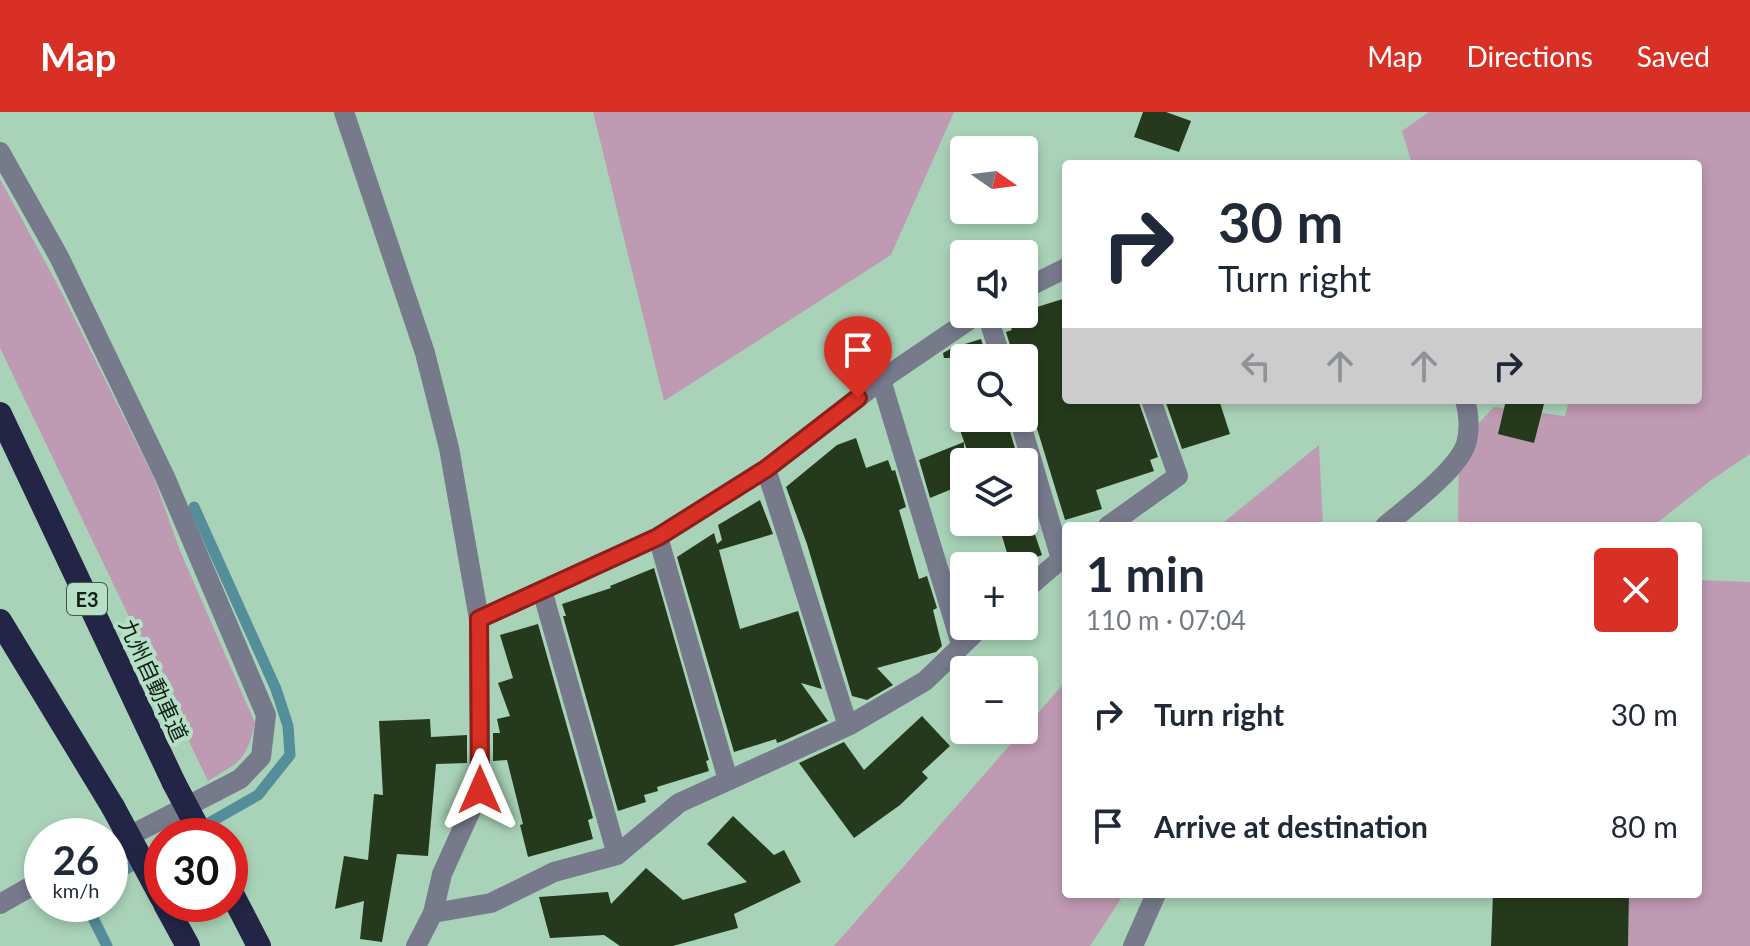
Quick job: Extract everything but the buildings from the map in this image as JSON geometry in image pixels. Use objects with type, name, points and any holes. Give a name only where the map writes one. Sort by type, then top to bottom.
[{"type":"highway","name":"九州自動車道","points":[[0,414],[192,818]]},
{"type":"highway","points":[[0,621],[113,807],[144,865]]},
{"type":"highway","points":[[175,922],[188,946]]},
{"type":"highway","points":[[247,922],[259,946]]},
{"type":"street","points":[[344,112],[425,353],[449,448],[479,619],[480,790],[442,874],[433,913],[416,946]]},
{"type":"street","points":[[0,152],[59,257],[165,477],[266,715],[261,757],[240,779],[128,837]]},
{"type":"street","points":[[1038,282],[1062,270]]},
{"type":"street","points":[[479,619],[658,537],[766,469],[881,380],[957,328]]},
{"type":"street","points":[[881,380],[961,644]]},
{"type":"street","points":[[1114,522],[1178,476],[1152,404]]},
{"type":"street","points":[[1390,522],[1445,475],[1466,445],[1469,412],[1466,404]]},
{"type":"street","points":[[1024,432],[1062,551]]},
{"type":"street","points":[[766,469],[848,726]]},
{"type":"street","points":[[658,537],[728,780]]},
{"type":"street","points":[[1038,579],[1062,559]]},
{"type":"street","points":[[542,590],[617,855]]},
{"type":"street","points":[[433,913],[491,903],[554,872],[617,855],[679,803],[848,726],[925,681],[966,640]]},
{"type":"street","points":[[0,904],[24,890]]},
{"type":"street","points":[[1133,946],[1154,898]]},
{"type":"shaded area","points":[[593,112],[954,112],[891,255],[664,401]]},
{"type":"shaded area","points":[[1429,112],[1750,112],[1750,454],[1658,522],[1458,522],[1459,444],[1494,407],[1565,416],[1568,404],[1702,404],[1702,160],[1411,160],[1402,131]]},
{"type":"shaded area","points":[[0,179],[62,293],[154,478],[181,553],[255,723],[245,753],[228,769],[208,781],[0,348]]},
{"type":"shaded area","points":[[1319,445],[1323,522],[1224,522]]},
{"type":"shaded area","points":[[1702,580],[1750,582],[1750,946],[1628,946],[1629,898],[1702,898]]},
{"type":"shaded area","points":[[1062,686],[1062,898],[1121,898],[1090,946],[834,946],[1011,744],[1038,744],[1038,713]]},
{"type":"waterway","points":[[194,507],[276,689],[288,726],[290,755],[258,795],[218,818]]},
{"type":"waterway","points":[[128,868],[144,859]]},
{"type":"waterway","points":[[95,922],[107,946]]},
{"type":"route","points":[[480,790],[479,619],[658,537],[766,469],[858,398]]}]
